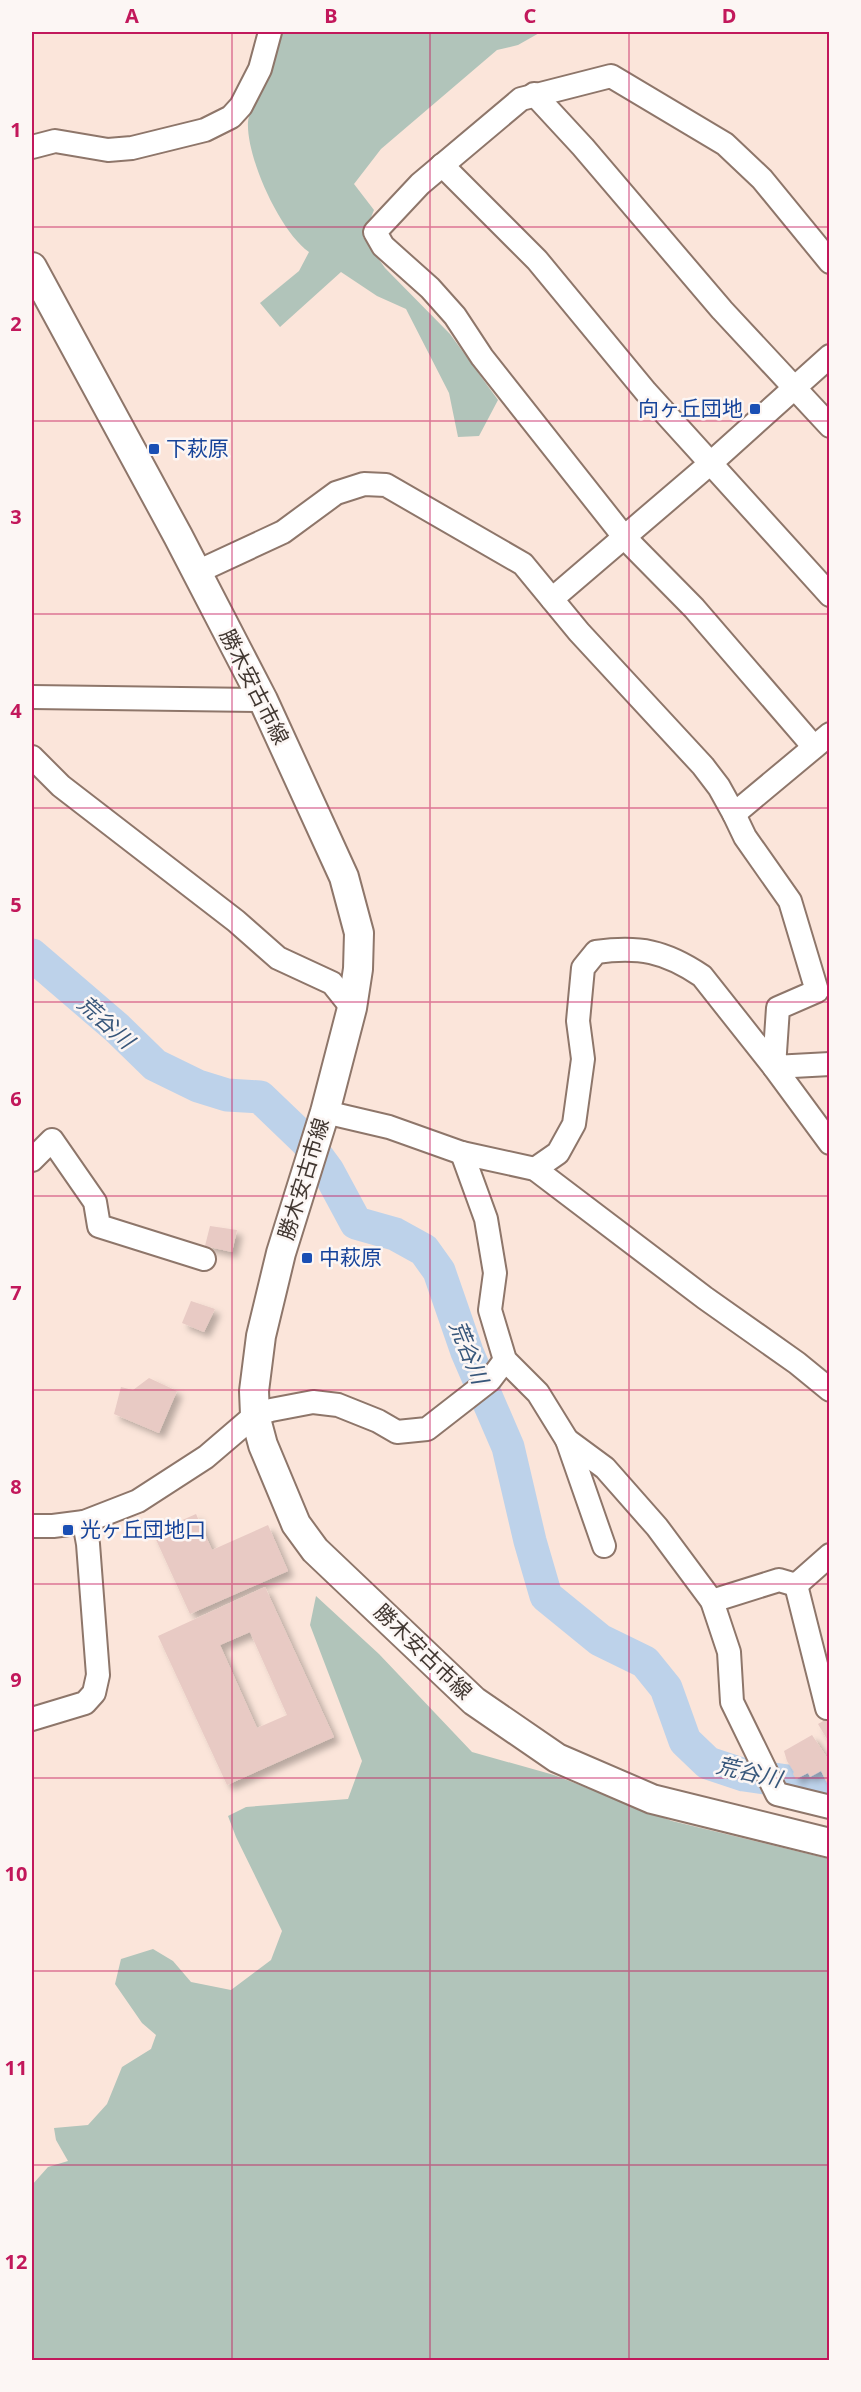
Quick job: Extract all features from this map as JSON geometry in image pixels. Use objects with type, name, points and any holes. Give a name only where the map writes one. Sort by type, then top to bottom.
[{"type":"main road","name":"勝木安古市線","points":[[32,267],[197,572],[263,700],[344,877],[354,909],[359,933],[358,969],[352,1008],[323,1119],[281,1253],[261,1336],[254,1391],[255,1415],[263,1445],[296,1524],[309,1541],[474,1701],[557,1758],[652,1799],[830,1843]]},
{"type":"street","points":[[32,147],[55,141],[108,150],[132,148],[205,130],[231,117],[241,106],[260,69],[270,32]]},
{"type":"street","points":[[734,814],[822,740],[625,538],[482,357],[455,316],[430,288],[383,246],[375,232],[420,184],[521,99],[611,76],[725,144],[762,179],[830,261]]},
{"type":"street","points":[[534,94],[583,147],[722,310],[830,426]]},
{"type":"street","points":[[442,165],[537,260],[646,392],[712,462],[830,595]]},
{"type":"street","points":[[552,599],[712,462],[830,356]]},
{"type":"street","points":[[197,572],[283,532],[336,493],[364,483],[386,485],[523,564],[579,633],[703,766],[719,787],[745,837],[790,901],[817,992],[778,1008],[774,1067]]},
{"type":"street","points":[[32,697],[263,700]]},
{"type":"street","points":[[32,757],[61,786],[237,921],[278,958],[332,983],[352,1008]]},
{"type":"street","points":[[536,1169],[558,1153],[574,1124],[583,1059],[578,1021],[583,968],[596,952],[643,949],[688,967],[702,976],[830,1143]]},
{"type":"street","points":[[774,1067],[830,1064]]},
{"type":"street","points":[[323,1119],[389,1127],[462,1153],[536,1169],[830,1390]]},
{"type":"street","points":[[32,1160],[52,1140],[95,1202],[99,1226],[204,1259]]},
{"type":"street","points":[[462,1153],[486,1218],[495,1273],[490,1311],[505,1360],[538,1393],[567,1440],[604,1546]]},
{"type":"street","points":[[32,1526],[84,1522],[138,1501],[206,1457],[255,1415],[271,1410],[313,1402],[338,1405],[378,1421],[397,1432],[427,1429],[490,1380],[505,1360]]},
{"type":"street","points":[[567,1440],[605,1468],[657,1527],[712,1600],[729,1652],[732,1702],[777,1794],[830,1807]]},
{"type":"street","points":[[32,1719],[85,1702],[94,1693],[98,1675],[88,1544],[84,1522]]},
{"type":"street","points":[[796,1585],[830,1556]]},
{"type":"street","points":[[712,1600],[779,1580],[796,1585]]},
{"type":"street","points":[[796,1585],[827,1708]]},
{"type":"green space","points":[[282,32],[541,32],[518,45],[497,50],[381,149],[354,184],[374,210],[363,237],[385,268],[450,334],[498,400],[479,436],[458,437],[449,393],[406,309],[377,296],[341,272],[280,327],[260,303],[299,271],[309,252],[298,242],[276,211],[259,173],[249,137],[249,117],[271,71]]},
{"type":"green space","points":[[316,1596],[379,1654],[472,1752],[554,1775],[672,1821],[829,1859],[829,2360],[32,2360],[32,2185],[48,2167],[68,2161],[56,2140],[54,2128],[88,2125],[107,2104],[122,2067],[151,2049],[156,2035],[142,2023],[115,1984],[121,1959],[153,1949],[173,1961],[191,1982],[231,1990],[271,1960],[282,1931],[228,1816],[246,1807],[348,1799],[362,1761],[310,1625]]},
{"type":"building","points":[[210,1226],[237,1230],[232,1252],[205,1246]]},
{"type":"building","points":[[191,1301],[215,1309],[204,1332],[182,1323]]},
{"type":"building","points":[[149,1378],[177,1391],[159,1433],[114,1414],[121,1387],[133,1390]]},
{"type":"building","points":[[196,1514],[212,1550],[268,1525],[288,1571],[190,1614],[153,1533]]},
{"type":"building","points":[[265,1587],[334,1737],[227,1785],[158,1636]],"holes":[[[250,1632],[287,1715],[257,1728],[220,1645]]]},
{"type":"building","points":[[830,1717],[830,1744],[818,1724]]},
{"type":"building","points":[[812,1735],[830,1762],[830,1782],[827,1783],[821,1771],[810,1777],[808,1773],[796,1779],[787,1761],[784,1751]]},
{"type":"waterway","name":"荒谷川","points":[[32,955],[117,1028],[155,1065],[198,1086],[227,1095],[260,1097],[306,1141],[328,1171],[356,1223],[395,1234],[424,1250],[439,1271],[467,1352],[508,1447],[530,1541],[546,1596],[600,1640],[645,1662],[666,1688],[685,1741],[708,1763],[744,1775],[830,1787]]},
{"type":"place","name":"向ヶ丘団地","points":[[755,409]]},
{"type":"place","name":"下萩原","points":[[154,449]]},
{"type":"place","name":"中萩原","points":[[307,1258]]},
{"type":"place","name":"光ヶ丘団地口","points":[[68,1530]]}]
